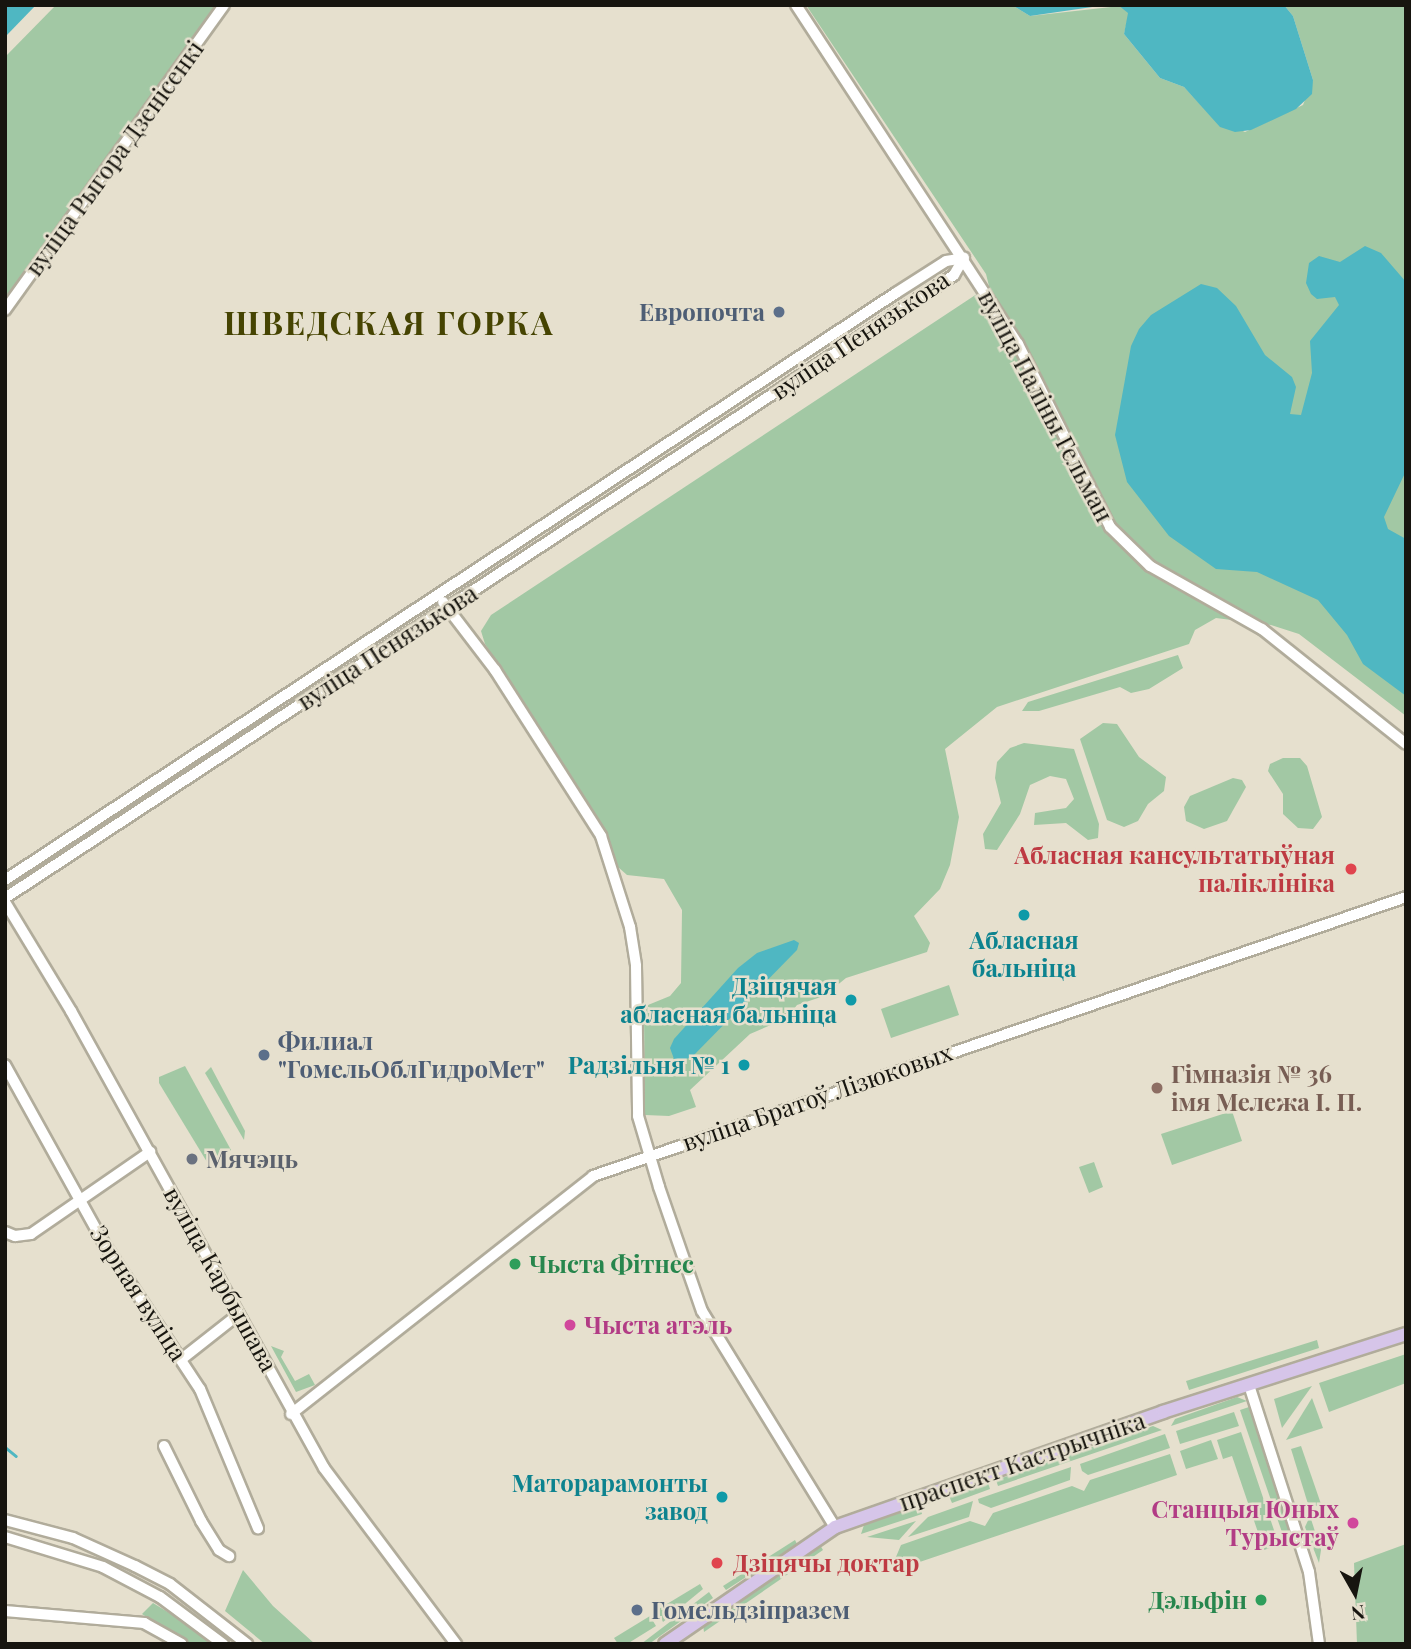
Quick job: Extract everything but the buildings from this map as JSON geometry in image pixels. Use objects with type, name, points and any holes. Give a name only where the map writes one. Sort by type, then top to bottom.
[{"type":"main road","name":"праспект Кастрычніка","points":[[665,1644],[835,1527],[1406,1334]]},
{"type":"street","name":"вуліца Рыгора Дзенісенкі","points":[[5,310],[224,5]]},
{"type":"street","name":"вуліца Паліны Гельман","points":[[796,5],[964,258],[1047,398],[1094,500],[1134,554],[1170,581],[1271,635],[1406,744]]},
{"type":"street","name":"вуліца Пенязькова","points":[[5,880],[946,261],[964,258]]},
{"type":"street","name":"вуліца Пенязькова","points":[[5,900],[954,275],[964,258]]},
{"type":"street","points":[[437,595],[495,670],[604,845],[628,914],[634,953],[636,1097],[649,1155],[702,1311],[835,1527]]},
{"type":"street","name":"вуліца Братоў Лізюковых","points":[[291,1414],[585,1180],[649,1155],[1406,897]]},
{"type":"street","name":"вуліца Карбышава","points":[[5,900],[285,1394],[291,1414],[336,1486],[456,1644]]},
{"type":"street","name":"Зорная вуліца","points":[[5,1065],[127,1282],[183,1358],[258,1528]]},
{"type":"street","points":[[5,1232],[31,1234],[79,1198],[150,1152]]},
{"type":"street","points":[[183,1358],[239,1314]]},
{"type":"street","points":[[1249,1385],[1309,1572],[1319,1644]]},
{"type":"street","points":[[164,1446],[201,1521],[219,1550],[229,1556]]},
{"type":"street","points":[[5,1520],[92,1545],[170,1584],[247,1644]]},
{"type":"street","points":[[5,1537],[103,1567],[160,1597],[223,1644]]},
{"type":"street","points":[[160,1597],[171,1595],[170,1584]]},
{"type":"street","points":[[5,1611],[144,1623],[182,1644]]},
{"type":"green space","points":[[56,5],[220,5],[5,303],[5,57]]},
{"type":"green space","points":[[806,5],[1012,5],[1030,16],[1120,6],[1129,13],[1124,34],[1160,78],[1184,87],[1210,115],[1245,132],[1303,105],[1313,80],[1293,16],[1284,5],[1406,5],[1406,716],[1299,634],[1271,625],[1216,618],[1195,630],[1189,644],[997,707],[945,749],[959,817],[950,865],[940,889],[914,916],[930,943],[927,952],[846,978],[824,996],[797,1005],[787,1018],[750,1034],[690,1090],[696,1107],[669,1116],[645,1115],[644,1014],[648,1005],[670,996],[681,983],[682,910],[664,879],[627,875],[618,867],[598,819],[485,644],[481,631],[491,615],[989,286],[986,274]]},
{"type":"green space","points":[[1178,655],[1183,668],[1149,689],[1131,693],[1120,687],[1039,711],[1022,711],[1028,702]]},
{"type":"green space","points":[[1103,723],[1117,724],[1139,757],[1166,777],[1164,791],[1148,804],[1138,821],[1124,827],[1107,820],[1080,739]]},
{"type":"green space","points":[[1024,743],[1074,749],[1099,824],[1098,838],[1088,840],[1066,823],[1034,825],[1035,813],[1066,808],[1074,799],[1066,779],[1050,776],[1030,785],[1020,814],[997,850],[985,849],[983,834],[1001,803],[995,778],[997,762],[1010,748]]},
{"type":"green space","points":[[1283,758],[1300,758],[1307,766],[1322,817],[1313,829],[1298,828],[1283,814],[1283,794],[1268,771],[1270,764]]},
{"type":"green space","points":[[1233,778],[1242,780],[1246,787],[1227,821],[1204,829],[1186,821],[1184,807],[1190,796]]},
{"type":"green space","points":[[949,985],[959,1015],[891,1038],[881,1009]]},
{"type":"green space","points":[[185,1066],[231,1150],[207,1162],[159,1083],[159,1077]]},
{"type":"green space","points":[[211,1067],[245,1131],[244,1140],[205,1073]]},
{"type":"green space","points":[[1232,1111],[1242,1141],[1172,1165],[1161,1134]]},
{"type":"green space","points":[[1094,1162],[1103,1187],[1089,1193],[1079,1167]]},
{"type":"green space","points":[[1317,1340],[1319,1348],[1189,1390],[1186,1381]]},
{"type":"green space","points":[[271,1346],[284,1351],[281,1357],[295,1381],[309,1374],[315,1385],[296,1392]]},
{"type":"green space","points":[[1406,1354],[1406,1383],[1329,1412],[1319,1383]]},
{"type":"green space","points":[[1312,1386],[1282,1428],[1274,1399]]},
{"type":"green space","points":[[1237,1397],[1247,1401],[1171,1426],[1175,1419]]},
{"type":"green space","points":[[1312,1398],[1323,1428],[1286,1440]]},
{"type":"green space","points":[[1249,1407],[1290,1523],[1292,1534],[1286,1544],[1240,1410]]},
{"type":"green space","points":[[1234,1412],[1239,1426],[1180,1444],[1176,1431]]},
{"type":"green space","points":[[1153,1426],[1162,1430],[998,1486],[996,1480]]},
{"type":"green space","points":[[1241,1432],[1279,1545],[1264,1550],[1232,1456],[1223,1459],[1217,1440]]},
{"type":"green space","points":[[1165,1434],[1170,1448],[1088,1475],[1082,1471],[1080,1464]]},
{"type":"green space","points":[[1211,1440],[1218,1459],[1186,1469],[1180,1451]]},
{"type":"green space","points":[[1301,1446],[1321,1504],[1317,1506],[1308,1504],[1291,1449]]},
{"type":"green space","points":[[1170,1454],[1177,1475],[896,1570],[893,1564],[901,1545],[970,1521],[985,1526],[993,1513],[1072,1486],[1084,1491],[1090,1480]]},
{"type":"green space","points":[[1071,1467],[1070,1480],[991,1508],[979,1503],[978,1499]]},
{"type":"green space","points":[[988,1482],[990,1489],[952,1503],[949,1496]]},
{"type":"green space","points":[[973,1501],[969,1517],[908,1537],[928,1517]]},
{"type":"green space","points":[[920,1506],[922,1514],[861,1534],[864,1525]]},
{"type":"green space","points":[[1310,1516],[1321,1550],[1319,1563],[1305,1527]]},
{"type":"green space","points":[[916,1521],[899,1540],[867,1537]]},
{"type":"green space","points":[[795,1540],[797,1544],[726,1590],[723,1586]]},
{"type":"green space","points":[[1406,1544],[1406,1644],[1357,1644],[1354,1563]]},
{"type":"green space","points":[[820,1545],[823,1550],[704,1632],[703,1625]]},
{"type":"green space","points":[[243,1570],[273,1606],[315,1644],[265,1644],[225,1611]]},
{"type":"green space","points":[[700,1584],[703,1589],[663,1622],[657,1610]]},
{"type":"green space","points":[[709,1592],[713,1598],[649,1644],[641,1644]]},
{"type":"green space","points":[[153,1603],[189,1625],[213,1644],[187,1644],[142,1614]]},
{"type":"green space","points":[[650,1616],[656,1626],[627,1644],[618,1644],[614,1638]]},
{"type":"water","points":[[5,5],[36,5],[5,37]]},
{"type":"water","points":[[1012,5],[1106,5],[1030,16]]},
{"type":"water","points":[[1118,5],[1284,5],[1293,16],[1313,80],[1312,94],[1296,109],[1251,130],[1235,132],[1220,127],[1184,87],[1160,78],[1124,34],[1128,13]]},
{"type":"water","points":[[1365,246],[1381,253],[1406,282],[1406,471],[1384,517],[1388,529],[1406,539],[1406,696],[1363,664],[1347,635],[1318,600],[1257,572],[1216,569],[1169,536],[1127,482],[1115,435],[1131,346],[1139,329],[1151,315],[1201,284],[1217,288],[1236,306],[1265,355],[1292,377],[1296,387],[1290,414],[1301,415],[1312,373],[1310,341],[1339,305],[1335,297],[1317,299],[1311,294],[1306,283],[1309,263],[1319,256],[1340,262]]},
{"type":"water","points":[[794,940],[799,943],[797,950],[693,1056],[682,1061],[674,1059],[670,1048],[674,1039],[738,968],[757,953]]},
{"type":"waterway","points":[[5,1447],[16,1456]]},
{"type":"place","name":"Европочта","points":[[779,312]]},
{"type":"place","name":"Абласная кансультатыўная паліклініка","points":[[1351,869]]},
{"type":"place","name":"Абласная бальніца","points":[[1024,915]]},
{"type":"place","name":"Дзіцячая абласная бальніца","points":[[851,1000]]},
{"type":"place","name":"Филиал \"ГомельОблГидроМет\"","points":[[264,1055]]},
{"type":"place","name":"Радзільня № 1","points":[[744,1065]]},
{"type":"place","name":"Гімназія № 36 імя Мележа І. П.","points":[[1157,1088]]},
{"type":"place","name":"Мячэць","points":[[192,1159]]},
{"type":"place","name":"Чыста Фітнес","points":[[515,1264]]},
{"type":"place","name":"Чыста атэль","points":[[570,1325]]},
{"type":"place","name":"Маторарамонты завод","points":[[722,1497]]},
{"type":"place","name":"Станцыя Юных Турыстаў","points":[[1353,1523]]},
{"type":"place","name":"Дзіцячы доктар","points":[[717,1563]]},
{"type":"place","name":"Дэльфін","points":[[1261,1600]]},
{"type":"place","name":"Гомельдзіпразем","points":[[637,1610]]},
{"type":"district","name":"ШВЕДСКАЯ ГОРКА","points":[[389,322]]}]
